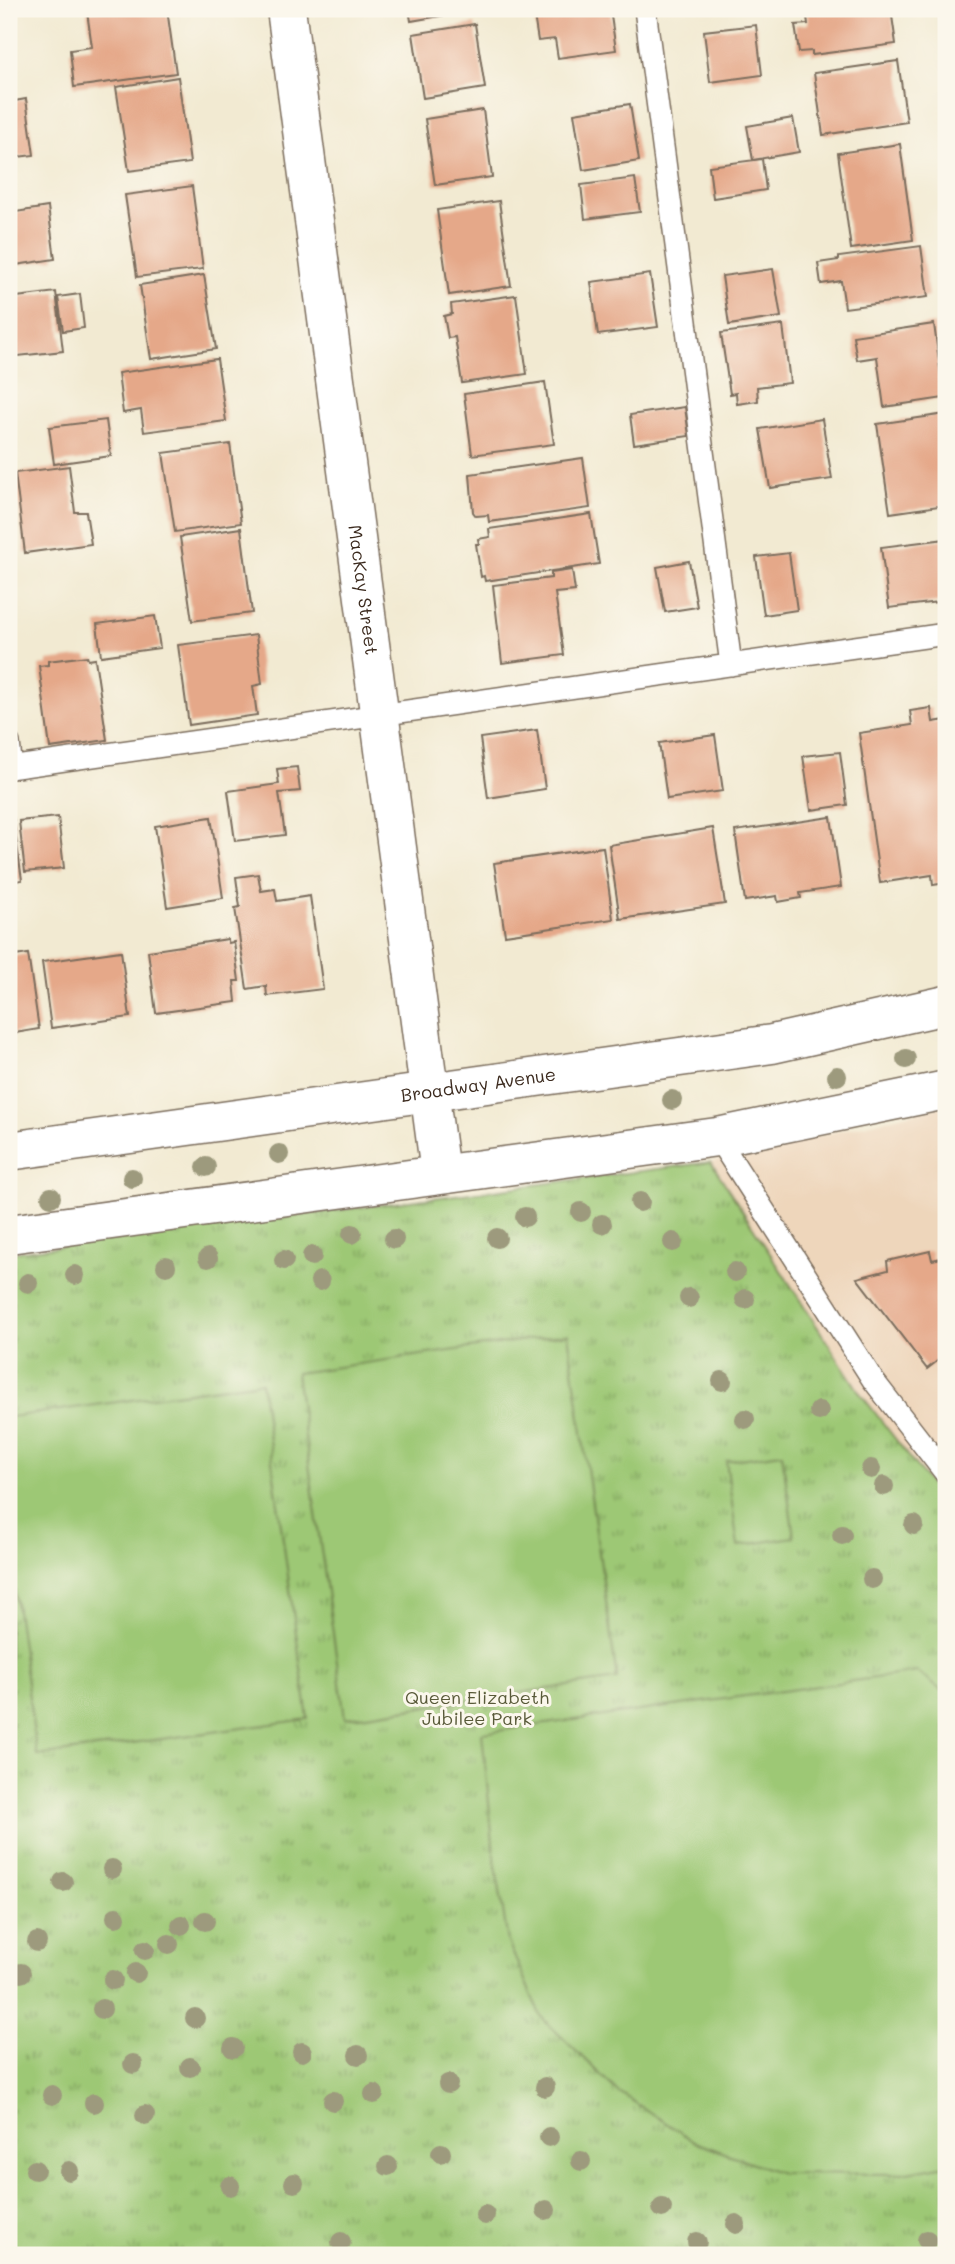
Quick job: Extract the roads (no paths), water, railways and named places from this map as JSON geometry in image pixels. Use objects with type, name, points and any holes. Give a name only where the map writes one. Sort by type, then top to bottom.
[{"type":"street","name":"MacKay Street","points":[[286,9],[382,715],[440,1173]]},
{"type":"street","name":"Broadway Avenue","points":[[9,1151],[772,1044],[946,1004]]},
{"type":"street","points":[[9,1234],[717,1137],[946,1090]]},
{"type":"lane","points":[[645,9],[731,665]]},
{"type":"lane","points":[[9,743],[10,768],[946,634]]},
{"type":"lane","points":[[717,1137],[873,1380],[946,1474]]},
{"type":"park label","name":"Queen Elizabeth Jubilee Park","points":[[477,1708]]}]
